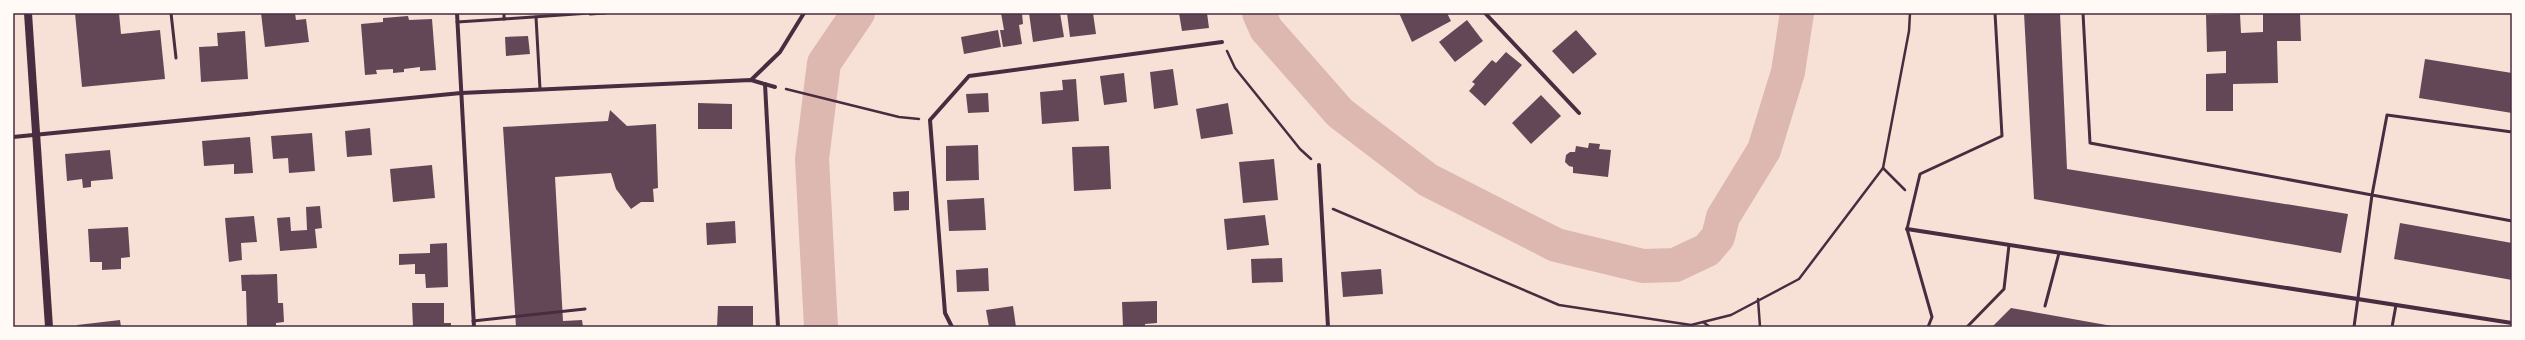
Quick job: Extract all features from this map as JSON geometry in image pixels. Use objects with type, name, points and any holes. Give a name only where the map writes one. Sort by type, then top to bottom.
[{"type":"main road","points":[[28,13],[38,136],[49,327]]},
{"type":"street","points":[[457,13],[474,327]]},
{"type":"street","points":[[751,80],[780,52],[804,13]]},
{"type":"street","points":[[1485,13],[1579,113]]},
{"type":"street","points":[[952,327],[945,313],[930,120],[969,76],[1222,42]]},
{"type":"street","points":[[13,137],[38,136],[461,93],[751,80],[776,86]]},
{"type":"street","points":[[765,84],[778,327]]},
{"type":"street","points":[[1319,165],[1323,205],[1328,327]]},
{"type":"street","points":[[1907,229],[2512,323]]},
{"type":"lane","points":[[172,13],[176,58]]},
{"type":"lane","points":[[504,13],[504,19]]},
{"type":"lane","points":[[458,22],[605,13]]},
{"type":"lane","points":[[1928,327],[1932,317],[1907,229],[1920,174],[2002,136],[1995,13]]},
{"type":"lane","points":[[2083,13],[2090,143],[2512,221]]},
{"type":"lane","points":[[536,17],[540,89]]},
{"type":"lane","points":[[2354,327],[2372,195],[2388,115],[2512,132]]},
{"type":"lane","points":[[1967,327],[2004,289],[2009,245]]},
{"type":"lane","points":[[2045,306],[2059,253]]},
{"type":"lane","points":[[2392,327],[2396,305]]},
{"type":"lane","points":[[473,321],[585,309]]},
{"type":"path","points":[[1323,205],[1394,237],[1559,305],[1692,325],[1731,315],[1758,299],[1799,279],[1883,168],[1909,31],[1910,13]]},
{"type":"path","points":[[1222,42],[1240,74],[1300,149],[1319,165]]},
{"type":"path","points":[[776,86],[899,117],[930,120]]},
{"type":"path","points":[[1883,168],[1914,199]]},
{"type":"path","points":[[1758,299],[1760,327]]},
{"type":"path","points":[[1694,327],[1702,322]]},
{"type":"path","points":[[1702,322],[1710,327]]},
{"type":"building","points":[[75,13],[119,13],[121,34],[160,30],[165,79],[82,87]]},
{"type":"building","points":[[261,13],[295,13],[296,20],[306,19],[309,42],[265,47]]},
{"type":"building","points":[[1001,13],[1022,13],[1023,24],[1019,25],[1022,44],[1003,47],[1000,30],[1004,30]]},
{"type":"building","points":[[1029,13],[1060,13],[1064,37],[1033,42]]},
{"type":"building","points":[[1067,13],[1093,13],[1096,34],[1070,37]]},
{"type":"building","points":[[1179,13],[1207,13],[1209,28],[1182,31]]},
{"type":"building","points":[[1399,13],[1447,13],[1451,21],[1412,42]]},
{"type":"building","points":[[2024,13],[2060,13],[2067,169],[2348,214],[2341,253],[2034,199]]},
{"type":"building","points":[[2300,13],[2301,41],[2277,41],[2278,83],[2233,84],[2233,111],[2206,111],[2206,74],[2226,73],[2226,51],[2207,52],[2206,15],[2240,14],[2241,33],[2263,32],[2263,14]]},
{"type":"building","points":[[408,16],[409,20],[432,19],[436,70],[420,71],[420,67],[404,69],[404,72],[393,73],[393,69],[376,70],[377,74],[365,75],[361,24],[383,22],[383,18]]},
{"type":"building","points":[[1467,20],[1483,41],[1455,62],[1439,42]]},
{"type":"building","points":[[998,30],[1001,47],[964,54],[961,37]]},
{"type":"building","points":[[1576,30],[1597,54],[1573,74],[1552,51]]},
{"type":"building","points":[[245,31],[248,79],[201,82],[199,47],[218,46],[217,33]]},
{"type":"building","points":[[528,36],[530,54],[506,56],[505,37]]},
{"type":"building","points":[[1506,52],[1522,65],[1485,106],[1469,91],[1475,84],[1472,82],[1492,60],[1496,63]]},
{"type":"building","points":[[2425,59],[2512,73],[2512,113],[2419,98]]},
{"type":"building","points":[[1173,69],[1178,105],[1154,109],[1150,72]]},
{"type":"building","points":[[1124,73],[1127,102],[1104,105],[1100,76]]},
{"type":"building","points":[[1076,79],[1079,121],[1042,124],[1040,92],[1063,90],[1062,80]]},
{"type":"building","points":[[988,93],[989,112],[968,113],[966,94]]},
{"type":"building","points":[[1541,95],[1561,116],[1531,144],[1512,123]]},
{"type":"building","points":[[698,103],[732,104],[732,129],[698,129]]},
{"type":"building","points":[[1228,103],[1233,134],[1201,139],[1196,109]]},
{"type":"building","points":[[610,110],[627,126],[656,124],[658,188],[653,189],[654,202],[641,202],[631,209],[616,189],[611,173],[555,177],[563,321],[582,320],[583,327],[516,327],[503,127],[608,121]]},
{"type":"building","points":[[370,128],[372,155],[347,157],[345,131]]},
{"type":"building","points":[[312,133],[315,171],[289,173],[288,158],[273,159],[271,136]]},
{"type":"building","points":[[250,137],[253,173],[234,174],[234,164],[204,166],[202,141]]},
{"type":"building","points":[[1589,143],[1600,144],[1599,149],[1611,150],[1608,177],[1573,173],[1573,167],[1569,166],[1565,162],[1566,155],[1570,152],[1575,152],[1576,146],[1588,148]]},
{"type":"building","points":[[978,145],[979,180],[946,181],[946,146]]},
{"type":"building","points":[[1109,146],[1111,189],[1074,191],[1072,147]]},
{"type":"building","points":[[110,150],[113,179],[91,181],[91,187],[83,188],[82,179],[67,181],[65,154]]},
{"type":"building","points":[[1274,159],[1278,200],[1243,203],[1239,162]]},
{"type":"building","points":[[432,165],[435,198],[393,202],[390,169]]},
{"type":"building","points":[[909,191],[909,210],[894,211],[893,192]]},
{"type":"building","points":[[984,198],[986,230],[949,231],[947,200]]},
{"type":"building","points":[[320,206],[322,228],[315,229],[317,248],[280,251],[277,218],[290,217],[291,231],[307,230],[306,207]]},
{"type":"building","points":[[1265,215],[1269,245],[1227,250],[1224,219]]},
{"type":"building","points":[[254,216],[257,242],[241,243],[242,260],[229,262],[225,218]]},
{"type":"building","points":[[735,221],[736,243],[707,245],[706,223]]},
{"type":"building","points":[[2400,223],[2512,243],[2512,280],[2394,259]]},
{"type":"building","points":[[128,227],[130,257],[121,258],[121,269],[102,270],[102,262],[90,262],[88,229]]},
{"type":"building","points":[[447,243],[448,287],[426,288],[425,274],[415,274],[415,264],[399,265],[399,254],[430,253],[430,244]]},
{"type":"building","points":[[1282,258],[1283,282],[1252,283],[1251,259]]},
{"type":"building","points":[[988,268],[989,291],[957,292],[956,270]]},
{"type":"building","points":[[1381,269],[1383,294],[1343,297],[1341,272]]},
{"type":"building","points":[[277,274],[278,303],[283,303],[284,322],[276,323],[276,327],[247,327],[246,291],[242,291],[241,275]]},
{"type":"building","points":[[1157,301],[1157,323],[1145,324],[1145,327],[1123,327],[1122,302]]},
{"type":"building","points":[[412,303],[444,303],[444,323],[451,323],[451,327],[413,327]]},
{"type":"building","points":[[718,306],[753,306],[753,327],[717,327]]},
{"type":"building","points":[[1013,306],[1016,327],[989,327],[986,310]]},
{"type":"building","points":[[2011,308],[2112,326],[2112,327],[1992,327]]},
{"type":"building","points":[[120,320],[121,327],[77,327],[77,325]]},
{"type":"waterway","points":[[821,327],[812,159],[824,63],[858,13]]},
{"type":"waterway","points":[[1259,13],[1266,29],[1340,113],[1428,180],[1556,245],[1643,266],[1675,265],[1707,250],[1718,237],[1723,217],[1764,150],[1788,72],[1797,13]]}]
